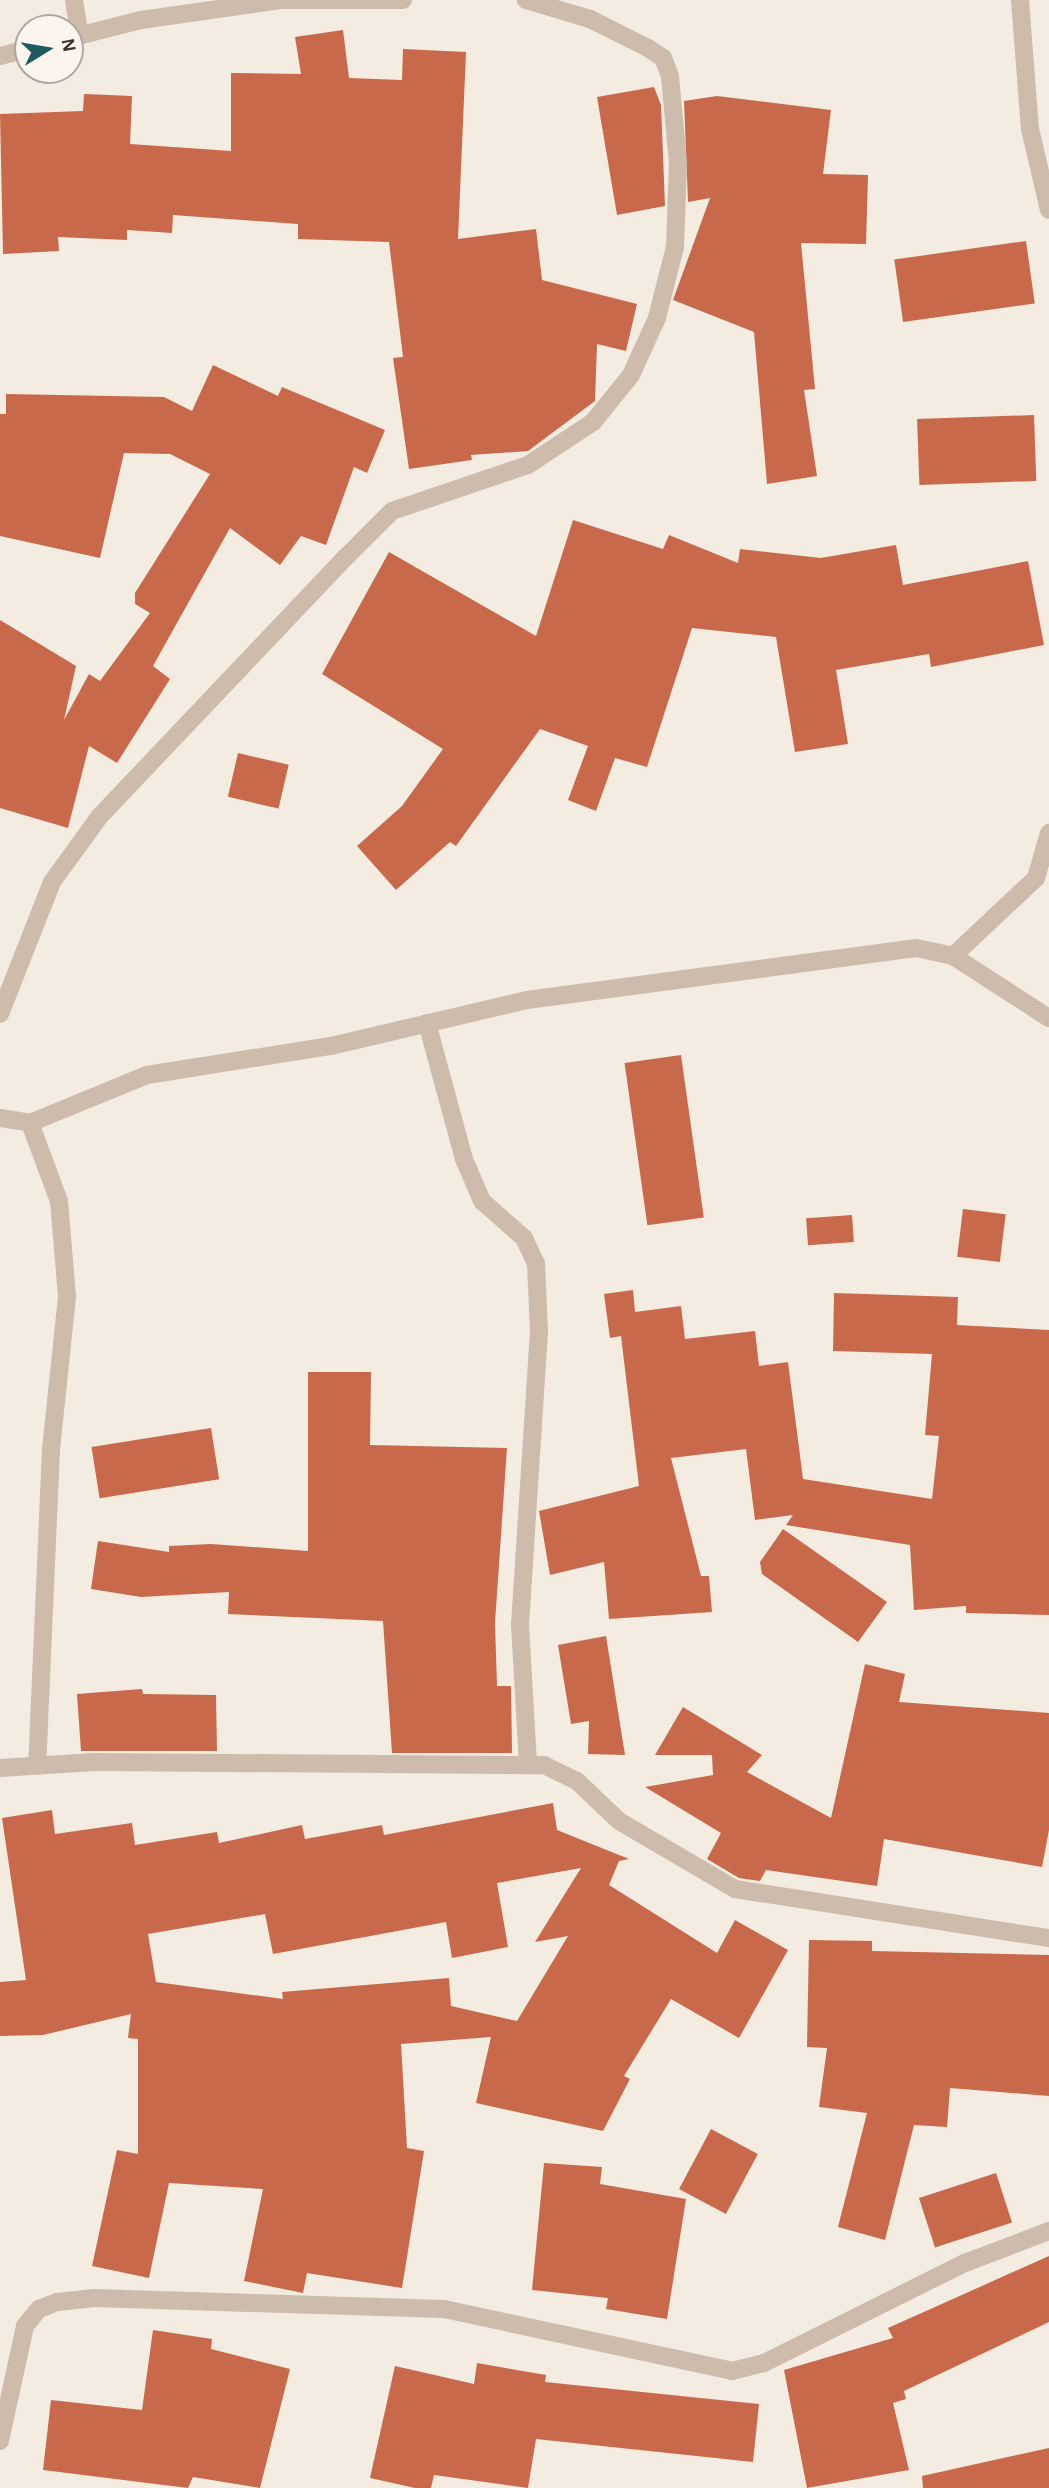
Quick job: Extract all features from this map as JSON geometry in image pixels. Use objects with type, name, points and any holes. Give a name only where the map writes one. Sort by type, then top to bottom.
[{"type":"street","points":[[84,35],[141,20],[281,0],[403,0]]},
{"type":"street","points":[[0,1014],[52,882],[100,816],[345,558],[393,511],[528,465],[593,422],[632,375],[657,318],[675,247],[678,163],[670,76],[663,58],[648,48],[590,19],[526,0]]},
{"type":"street","points":[[1020,0],[1030,129],[1049,210]]},
{"type":"street","points":[[953,956],[1036,878],[1049,833]]},
{"type":"street","points":[[0,1118],[30,1123],[146,1075],[331,1046],[527,1000],[916,948],[953,956],[1049,1018]]},
{"type":"street","points":[[427,1023],[464,1159],[482,1201],[524,1238],[536,1264],[540,1331],[520,1625],[528,1765]]},
{"type":"street","points":[[30,1123],[59,1201],[67,1297],[51,1449],[37,1766]]},
{"type":"street","points":[[0,1768],[528,1765],[577,1781],[619,1821],[735,1889],[1049,1938]]},
{"type":"street","points":[[0,2441],[25,2326],[39,2309],[57,2302],[93,2298],[444,2309],[732,2371],[764,2363],[965,2263],[1049,2231]]},
{"type":"building","points":[[343,30],[349,78],[402,80],[403,49],[466,52],[458,239],[536,229],[542,280],[637,304],[626,351],[597,344],[595,401],[528,451],[471,455],[472,460],[409,469],[393,358],[403,357],[389,242],[298,239],[298,224],[173,215],[172,233],[127,230],[127,240],[58,237],[59,251],[3,254],[0,114],[83,111],[84,94],[132,96],[130,144],[231,151],[231,73],[301,74],[295,37]]},
{"type":"building","points":[[654,87],[661,105],[665,206],[617,215],[597,97]]},
{"type":"building","points":[[717,96],[831,110],[823,174],[868,175],[866,244],[801,243],[815,389],[804,390],[817,476],[767,484],[754,332],[673,300],[710,198],[688,202],[684,101]]},
{"type":"building","points":[[1026,241],[1035,303],[903,322],[894,260]]},
{"type":"building","points":[[213,365],[278,396],[282,387],[385,430],[367,473],[354,467],[326,545],[301,536],[280,565],[230,528],[153,666],[170,679],[117,763],[89,746],[68,828],[0,808],[0,620],[76,666],[64,720],[89,674],[100,681],[150,613],[135,604],[135,593],[210,474],[170,454],[124,453],[100,558],[0,536],[0,414],[6,414],[6,394],[164,397],[192,411]]},
{"type":"building","points":[[1034,415],[1036,481],[919,485],[917,419]]},
{"type":"building","points":[[573,520],[663,549],[669,535],[738,563],[740,549],[821,558],[896,545],[903,585],[1028,561],[1044,645],[931,667],[929,654],[836,670],[848,744],[795,752],[776,637],[692,628],[647,767],[615,758],[596,811],[568,800],[588,746],[540,729],[456,846],[450,842],[396,890],[357,846],[402,806],[443,749],[322,674],[389,552],[536,636]]},
{"type":"building","points":[[238,753],[289,765],[279,809],[228,797]]},
{"type":"building","points":[[681,1055],[704,1217],[647,1225],[625,1063]]},
{"type":"building","points":[[963,1209],[1006,1214],[1000,1262],[957,1257]]},
{"type":"building","points":[[852,1215],[854,1242],[808,1245],[806,1218]]},
{"type":"building","points":[[633,1290],[635,1312],[681,1306],[685,1339],[755,1331],[759,1366],[788,1362],[803,1479],[932,1499],[939,1436],[925,1435],[932,1354],[833,1351],[834,1293],[958,1297],[957,1325],[1049,1330],[1049,1615],[966,1613],[966,1606],[914,1610],[910,1545],[786,1525],[793,1515],[755,1520],[746,1449],[671,1458],[701,1576],[709,1576],[712,1612],[609,1619],[604,1562],[550,1575],[539,1511],[639,1486],[621,1336],[610,1338],[604,1294]]},
{"type":"building","points":[[308,1372],[371,1372],[370,1445],[507,1448],[495,1623],[497,1686],[511,1686],[512,1753],[392,1753],[383,1621],[228,1614],[229,1592],[141,1597],[91,1589],[98,1541],[169,1552],[169,1546],[211,1544],[308,1551]]},
{"type":"building","points":[[211,1428],[219,1479],[100,1498],[91,1447]]},
{"type":"building","points":[[783,1529],[887,1602],[858,1642],[762,1574],[760,1562]]},
{"type":"building","points":[[606,1636],[625,1755],[588,1754],[589,1721],[571,1724],[558,1645]]},
{"type":"building","points":[[865,1664],[905,1674],[899,1702],[1049,1713],[1049,1830],[1042,1867],[884,1839],[877,1886],[766,1870],[760,1881],[739,1878],[707,1859],[721,1833],[645,1787],[713,1775],[712,1755],[655,1755],[683,1707],[762,1755],[747,1772],[831,1818]]},
{"type":"building","points":[[142,1689],[143,1694],[216,1695],[217,1751],[81,1751],[77,1694]]},
{"type":"building","points":[[553,1803],[557,1830],[629,1859],[619,1861],[609,1885],[717,1953],[735,1920],[788,1950],[739,2038],[671,1999],[624,2076],[630,2079],[603,2131],[476,2103],[491,2037],[401,2044],[407,2148],[424,2151],[402,2288],[307,2273],[303,2293],[244,2281],[263,2189],[169,2183],[149,2278],[92,2266],[117,2150],[138,2154],[138,2039],[128,2038],[131,2014],[43,2035],[0,2036],[0,1982],[26,1980],[2,1818],[52,1810],[55,1834],[132,1823],[135,1845],[217,1832],[219,1843],[302,1825],[305,1839],[382,1825],[384,1835]],"holes":[[[581,1868],[535,1942],[568,1936],[517,2021],[451,2006],[449,1978],[282,1992],[283,1999],[156,1982],[148,1934],[265,1914],[273,1954],[446,1922],[452,1958],[508,1947],[497,1883]]]},
{"type":"building","points":[[809,1940],[872,1941],[872,1951],[1049,1955],[1049,2096],[950,2088],[947,2127],[914,2125],[885,2240],[838,2227],[867,2113],[819,2107],[827,2048],[807,2047]]},
{"type":"building","points":[[711,2129],[758,2154],[726,2214],[679,2189]]},
{"type":"building","points":[[544,2163],[602,2167],[600,2184],[686,2199],[667,2319],[606,2309],[608,2298],[532,2290]]},
{"type":"building","points":[[996,2173],[1012,2222],[935,2247],[919,2198]]},
{"type":"building","points":[[1049,2256],[1049,2322],[904,2391],[906,2399],[893,2403],[909,2470],[807,2488],[784,2370],[893,2338],[888,2328]]},
{"type":"building","points":[[153,2330],[212,2339],[211,2349],[290,2369],[260,2488],[193,2477],[188,2488],[43,2470],[51,2400],[142,2410]]},
{"type":"building","points":[[477,2363],[546,2375],[545,2382],[759,2404],[753,2462],[536,2439],[528,2488],[434,2475],[431,2488],[415,2488],[370,2478],[395,2366],[474,2384]]},
{"type":"building","points":[[1049,2448],[1049,2488],[923,2488],[922,2476]]}]
